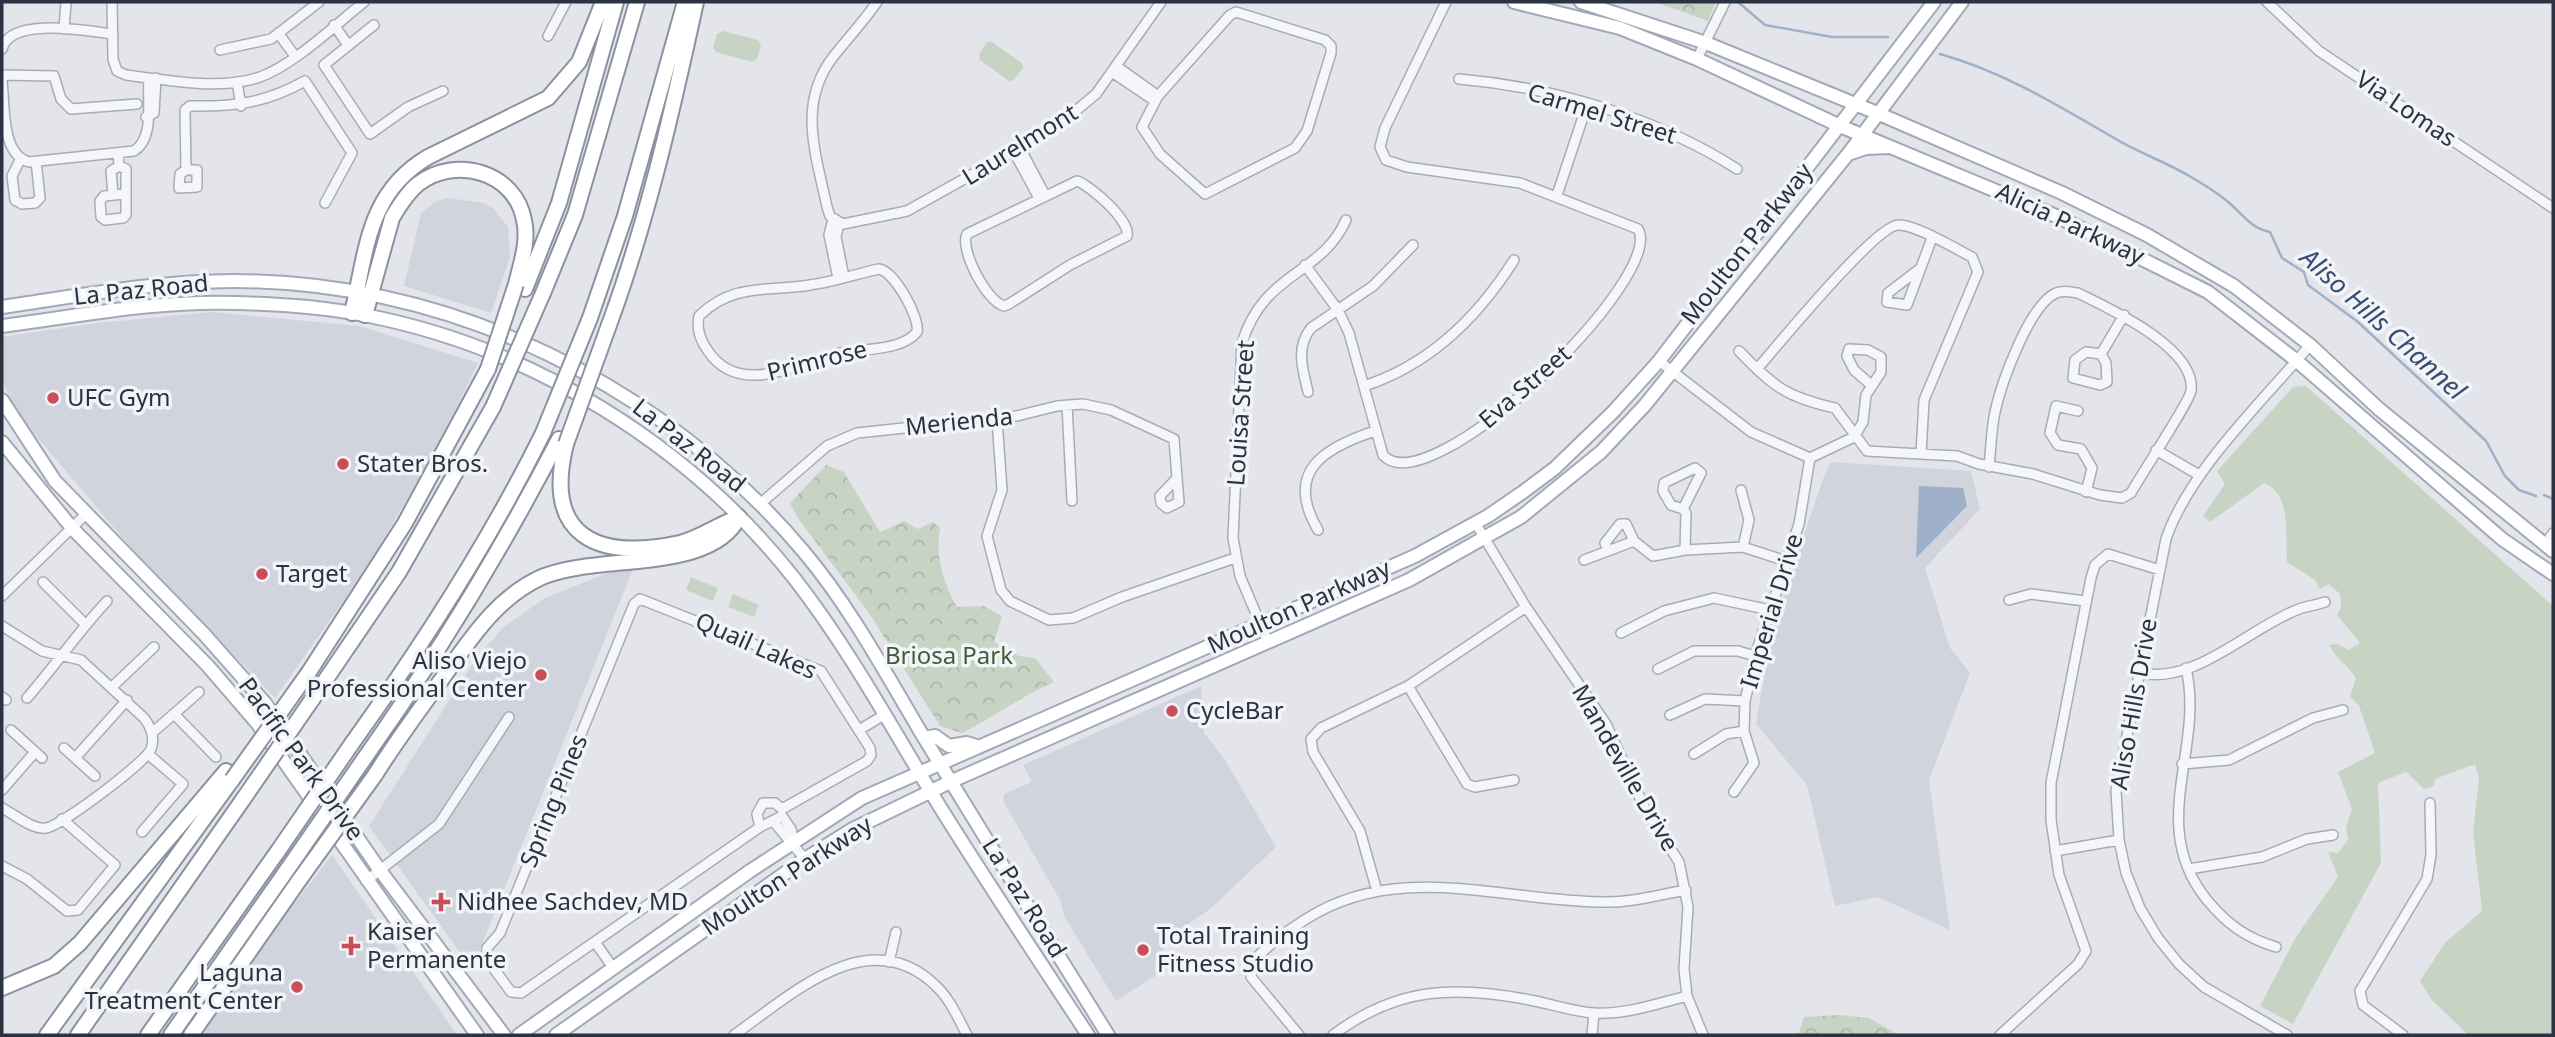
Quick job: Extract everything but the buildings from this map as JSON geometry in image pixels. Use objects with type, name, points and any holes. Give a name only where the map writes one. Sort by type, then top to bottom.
[{"type":"highway","points":[[359,314],[357,291],[377,210],[391,187],[414,165],[548,97],[579,62],[603,2]]},
{"type":"highway","points":[[2,988],[54,966],[80,943],[229,775],[273,722],[309,672],[405,523],[488,369],[563,190],[616,2]]},
{"type":"highway","points":[[78,1035],[399,572],[493,407],[575,215],[637,2]]},
{"type":"highway","points":[[148,1035],[441,615],[515,489],[542,433],[590,318],[625,216],[685,2]]},
{"type":"highway","points":[[172,1035],[437,653],[491,566],[562,441],[589,378],[635,255],[655,186],[696,2]]},
{"type":"highway","points":[[359,314],[373,294],[392,218],[399,206],[418,184],[428,178],[462,169],[494,177],[517,201],[526,233],[521,286]]},
{"type":"highway","points":[[562,441],[560,498],[568,520],[593,541],[625,547],[681,542],[739,517]]},
{"type":"highway","points":[[191,1035],[481,625],[513,594],[542,577],[585,565],[699,551],[731,533],[739,517]]},
{"type":"highway","points":[[47,1035],[229,775]]},
{"type":"main road","name":"Alicia Parkway","points":[[1514,2],[1620,28],[1697,59],[1840,126],[2056,216],[2208,292],[2297,361],[2510,545],[2553,574]]},
{"type":"main road","name":"Alicia Parkway","points":[[1581,2],[1706,43],[1877,113],[2062,193],[2147,235],[2234,286],[2310,345],[2379,410],[2549,548]]},
{"type":"main road","name":"Moulton Parkway","points":[[519,1035],[862,798],[1415,556],[1476,524],[1555,468],[1585,441],[1659,361],[1934,2]]},
{"type":"main road","name":"Moulton Parkway","points":[[556,1035],[805,859],[851,830],[952,781],[1409,580],[1485,540],[1531,510],[1601,452],[1673,372],[1797,214],[1848,154],[1962,2]]},
{"type":"main road","points":[[1848,154],[1877,147],[1896,148]]},
{"type":"main road","name":"La Paz Road","points":[[2,307],[199,282],[271,282],[357,291],[478,323],[588,374],[637,404],[692,443],[760,505],[806,555],[842,605],[1108,1035]]},
{"type":"main road","name":"La Paz Road","points":[[2,326],[144,307],[205,303],[283,305],[359,314],[438,334],[481,349],[537,373],[595,404],[664,450],[739,517],[794,579],[862,676],[930,791],[1088,1035]]},
{"type":"main road","name":"Pacific Park Drive","points":[[2,400],[55,481],[247,681],[282,725],[379,869],[504,1035]]},
{"type":"main road","name":"Pacific Park Drive","points":[[2,442],[72,528],[208,667],[257,723],[477,1035]]},
{"type":"main road","points":[[739,517],[760,505]]},
{"type":"main road","points":[[2510,545],[2549,548],[2553,560]]},
{"type":"main road","points":[[924,738],[935,736],[949,746],[967,743],[979,747]]},
{"type":"street","points":[[64,29],[66,2]]},
{"type":"street","points":[[112,2],[113,59],[117,71],[152,78],[237,82],[260,77],[295,55],[364,2]]},
{"type":"street","points":[[220,50],[260,43],[319,2]]},
{"type":"street","points":[[548,36],[566,2]]},
{"type":"street","points":[[841,278],[836,221],[827,207],[810,129],[814,92],[833,58],[877,2]]},
{"type":"street","name":"Laurelmont","points":[[836,221],[851,224],[907,211],[1076,114],[1114,69],[1161,2]]},
{"type":"street","points":[[1446,2],[1390,115],[1382,137],[1382,154],[1393,164],[1486,176],[1557,195],[1587,105]]},
{"type":"street","points":[[1697,59],[1725,2]]},
{"type":"street","name":"Via Lomas","points":[[2267,2],[2319,51],[2553,208]]},
{"type":"street","points":[[1236,12],[1325,40],[1331,46],[1302,140],[1286,155],[1211,193],[1198,191],[1145,134],[1143,120],[1156,99],[1230,15],[1236,12]]},
{"type":"street","points":[[334,25],[348,45]]},
{"type":"street","points":[[374,25],[324,65],[370,134],[408,107],[443,91]]},
{"type":"street","points":[[2,49],[9,35],[18,31],[64,29],[113,34]]},
{"type":"street","points":[[278,33],[295,55]]},
{"type":"street","points":[[1114,69],[1156,99]]},
{"type":"street","points":[[2,75],[54,76],[61,99],[71,109],[137,104]]},
{"type":"street","points":[[2,81],[9,137],[14,154],[20,160],[36,162],[134,151],[144,143],[148,135],[146,117],[154,113],[152,78]]},
{"type":"street","name":"Carmel Street","points":[[1459,79],[1486,82],[1587,105],[1689,141],[1737,169]]},
{"type":"street","points":[[186,170],[185,110],[190,106],[241,106],[274,98],[305,81],[352,153],[324,203]]},
{"type":"street","points":[[237,82],[241,106]]},
{"type":"street","points":[[1017,150],[1042,197]]},
{"type":"street","points":[[118,153],[120,166]]},
{"type":"street","points":[[20,160],[12,176],[15,200],[22,204],[35,203],[40,198],[36,162]]},
{"type":"street","points":[[120,166],[126,169],[126,215],[123,218],[105,220],[101,217],[100,201],[104,196],[124,194]]},
{"type":"street","points":[[113,195],[111,171],[120,166]]},
{"type":"street","points":[[1072,181],[1082,183],[1126,224],[1127,236],[1070,265],[1009,304],[998,305],[983,286],[963,240],[972,230],[1042,197],[1072,181]]},
{"type":"street","name":"Eva Street","points":[[1375,431],[1383,455],[1395,464],[1404,464],[1433,453],[1478,429],[1541,380],[1604,307],[1639,254],[1642,235],[1631,224],[1557,195]]},
{"type":"street","name":"Louisa Street","points":[[1268,642],[1235,558],[1233,538],[1242,343],[1248,325],[1265,297],[1331,246],[1346,220]]},
{"type":"street","points":[[1757,369],[1856,258],[1888,228],[1903,225],[1972,257],[1978,272],[1924,400],[1921,454]]},
{"type":"street","points":[[1918,270],[1932,238]]},
{"type":"street","points":[[1308,393],[1300,350],[1303,338],[1311,328],[1373,286],[1413,245]]},
{"type":"street","points":[[1364,386],[1411,367],[1429,354],[1472,317],[1493,293],[1514,260]]},
{"type":"street","points":[[1305,265],[1338,310],[1349,333],[1375,431],[1334,446],[1314,464],[1304,493],[1306,510],[1318,530]]},
{"type":"street","name":"Primrose","points":[[885,270],[917,316],[917,332],[904,342],[838,354],[754,376],[725,368],[715,360],[698,332],[699,316],[735,293],[748,288],[794,288],[841,278],[885,270]]},
{"type":"street","points":[[1739,351],[1757,369],[1797,399],[1835,408],[1867,451],[1957,456],[1989,467],[2033,474],[2086,492],[2127,497],[2191,391],[2187,369],[2144,326],[2078,293],[2066,290],[2054,294],[2045,302],[2006,370],[1994,415],[1989,467]]},
{"type":"street","points":[[2101,354],[2124,315]]},
{"type":"street","name":"Aliso Hills Drive","points":[[2287,1035],[2204,987],[2179,964],[2158,938],[2140,908],[2126,873],[2119,840],[2116,791],[2160,570],[2174,515],[2199,475],[2310,345]]},
{"type":"street","points":[[1849,349],[1868,350],[1881,358],[1881,372],[1877,381],[1870,384],[1854,370],[1847,356],[1849,349]]},
{"type":"street","points":[[2086,352],[2101,354],[2106,363],[2107,382],[2100,385],[2073,378],[2075,360],[2086,352]]},
{"type":"street","points":[[1659,361],[1751,432],[1810,458],[1854,437],[1863,422],[1870,384]]},
{"type":"street","points":[[1067,405],[1072,501]]},
{"type":"street","name":"Merienda","points":[[760,505],[827,446],[841,438],[857,433],[997,419],[1067,405],[1111,410],[1174,439],[1177,478]]},
{"type":"street","points":[[2078,411],[2056,406],[2050,433],[2057,444],[2081,449],[2092,468],[2086,492]]},
{"type":"street","points":[[997,419],[1002,490],[987,540],[1004,596],[1049,620],[1073,618],[1122,597],[1235,558]]},
{"type":"street","points":[[2156,450],[2199,475]]},
{"type":"street","name":"Imperial Drive","points":[[1734,792],[1754,763],[1744,731],[1745,701],[1755,656],[1798,524],[1810,458]]},
{"type":"street","points":[[1683,509],[1696,488],[1701,473],[1695,468],[1664,483],[1663,491],[1671,505],[1683,509],[1686,513],[1685,550]]},
{"type":"street","points":[[1741,490],[1749,520],[1743,547]]},
{"type":"street","points":[[2,596],[86,514]]},
{"type":"street","name":"Mandeville Drive","points":[[1476,524],[1526,607],[1606,724],[1646,811],[1679,862],[1686,890],[1688,927],[1684,970],[1687,996],[1703,1035]]},
{"type":"street","points":[[1608,551],[1605,543],[1620,524],[1626,524],[1634,541],[1653,556],[1685,550],[1743,547],[1786,561]]},
{"type":"street","points":[[2549,548],[2553,533]]},
{"type":"street","points":[[1584,560],[1634,541]]},
{"type":"street","points":[[2000,1035],[2078,964],[2086,951],[2084,939],[2059,875],[2051,783],[2085,601],[2095,565],[2108,554],[2115,554],[2160,570]]},
{"type":"street","points":[[43,582],[85,624]]},
{"type":"street","points":[[2009,600],[2031,594],[2085,601]]},
{"type":"street","points":[[1621,633],[1664,611],[1714,598],[1770,610]]},
{"type":"street","name":"Quail Lakes","points":[[640,599],[821,671],[859,730],[871,755],[867,761],[779,815]]},
{"type":"street","name":"Spring Pines","points":[[595,942],[516,994],[511,992],[486,958],[486,950],[500,933],[634,604],[640,599]]},
{"type":"street","points":[[27,698],[107,600]]},
{"type":"street","points":[[2139,673],[2154,676],[2186,668],[2298,610],[2325,602]]},
{"type":"street","points":[[1377,891],[1360,831],[1313,752],[1311,740],[1321,728],[1408,686],[1526,607]]},
{"type":"street","points":[[2,626],[42,651],[81,660],[127,700],[144,718],[152,733],[148,754],[109,788],[62,820],[42,828],[2,808]]},
{"type":"street","points":[[111,687],[154,647]]},
{"type":"street","points":[[1658,669],[1694,651],[1738,651],[1755,656]]},
{"type":"street","points":[[2186,668],[2192,706],[2182,764],[2177,823],[2189,869],[2200,891],[2231,925],[2250,939],[2276,947]]},
{"type":"street","points":[[1408,686],[1467,784],[1475,786],[1514,780]]},
{"type":"street","points":[[152,733],[199,692]]},
{"type":"street","points":[[1670,715],[1705,699],[1745,701]]},
{"type":"street","points":[[75,758],[127,700]]},
{"type":"street","points":[[2182,764],[2229,760],[2313,718],[2343,709]]},
{"type":"street","points":[[175,715],[216,757]]},
{"type":"street","points":[[859,730],[884,715]]},
{"type":"street","points":[[366,881],[421,841],[439,824],[509,718]]},
{"type":"street","points":[[2,790],[38,755],[11,730]]},
{"type":"street","points":[[1694,754],[1726,734],[1744,731]]},
{"type":"street","points":[[64,748],[95,776]]},
{"type":"street","points":[[142,832],[183,784],[148,754]]},
{"type":"street","points":[[760,827],[757,814],[763,803],[775,803],[779,815],[791,829],[794,843],[805,859]]},
{"type":"street","points":[[2403,1035],[2363,1005],[2360,991],[2427,879],[2431,855],[2430,803]]},
{"type":"street","points":[[614,969],[595,942],[779,815]]},
{"type":"street","points":[[2,866],[27,879],[66,911],[72,912],[116,865],[62,820]]},
{"type":"street","points":[[2189,869],[2262,857],[2307,839],[2333,835]]},
{"type":"street","points":[[2055,851],[2119,840]]},
{"type":"street","points":[[1298,1035],[1251,977],[1251,970],[1258,956],[1309,917],[1348,898],[1409,885],[1438,885],[1602,902],[1686,890]]},
{"type":"street","points":[[889,962],[896,932]]},
{"type":"street","points":[[734,1035],[833,968],[853,961],[889,962],[909,968],[937,986],[967,1035]]},
{"type":"street","points":[[1333,1035],[1361,1014],[1384,1003],[1435,993],[1505,996],[1594,1013],[1635,1010],[1687,996]]},
{"type":"street","points":[[1592,1035],[1594,1013]]},
{"type":"shaded area","points":[[448,198],[484,203],[494,209],[508,227],[510,257],[491,313],[404,286],[421,213],[436,201]]},
{"type":"shaded area","points":[[212,312],[359,326],[478,363],[436,449],[368,566],[275,698],[126,542],[16,412],[2,380],[2,337],[98,323]]},
{"type":"shaded area","points":[[1831,462],[1971,471],[1980,509],[1925,568],[1950,648],[1970,673],[1929,780],[1950,930],[1878,897],[1835,906],[1807,785],[1756,724],[1772,630]]},
{"type":"shaded area","points":[[633,569],[472,969],[369,826],[477,657],[505,626],[545,598],[615,570]]},
{"type":"shaded area","points":[[1201,686],[1204,733],[1225,760],[1276,847],[1210,909],[1166,939],[1161,954],[1169,967],[1116,1001],[1064,916],[1060,900],[1003,801],[1004,794],[1032,782],[1023,765]]},
{"type":"shaded area","points":[[332,855],[457,1035],[201,1035],[268,938]]},
{"type":"green space","points":[[1655,2],[1716,2],[1708,21]]},
{"type":"green space","points":[[723,31],[758,40],[761,45],[757,59],[752,62],[716,52],[713,48],[717,34]]},
{"type":"green space","points":[[987,42],[992,42],[1022,63],[1023,68],[1014,80],[1009,81],[980,60],[979,54]]},
{"type":"green space","points":[[2306,386],[2553,606],[2553,1035],[2468,1035],[2431,999],[2420,981],[2445,943],[2482,911],[2473,832],[2479,779],[2475,764],[2435,779],[2434,786],[2424,789],[2406,772],[2378,783],[2381,863],[2293,1024],[2260,1006],[2296,937],[2338,877],[2328,852],[2338,853],[2348,840],[2346,827],[2352,809],[2338,772],[2375,753],[2359,706],[2350,696],[2356,678],[2329,645],[2337,644],[2349,650],[2360,643],[2337,615],[2341,608],[2340,594],[2329,584],[2320,589],[2315,580],[2287,562],[2285,517],[2279,496],[2273,488],[2264,483],[2210,522],[2203,516],[2225,484],[2217,471],[2293,387]]},
{"type":"green space","name":"Briosa Park","points":[[826,465],[844,472],[880,532],[904,521],[918,529],[933,522],[940,528],[941,569],[957,607],[984,606],[1002,616],[994,642],[1019,656],[1035,658],[1054,682],[962,733],[940,726],[869,613],[797,517],[790,503]]},
{"type":"green space","points":[[691,577],[718,588],[713,601],[686,590]]},
{"type":"green space","points":[[733,594],[759,605],[754,617],[728,607]]},
{"type":"green space","points":[[1839,1015],[1869,1018],[1899,1035],[1798,1035],[1804,1017]]},
{"type":"water","points":[[1919,486],[1963,488],[1967,506],[1916,558]]},
{"type":"waterway","name":"Aliso Hills Channel","points":[[1738,2],[1765,25],[1832,37],[1888,37]]},
{"type":"waterway","name":"Aliso Hills Channel","points":[[1940,54],[2008,80],[2182,172],[2223,198],[2252,224],[2270,232],[2282,258],[2304,272],[2308,285],[2358,322],[2486,441],[2505,476],[2519,490],[2536,496]]},
{"type":"waterway","name":"Aliso Hills Channel","points":[[2544,495],[2553,499]]},
{"type":"place","name":"UFC Gym","points":[[53,398]]},
{"type":"place","name":"Stater Bros.","points":[[343,464]]},
{"type":"place","name":"Target","points":[[262,574]]},
{"type":"place","name":"Aliso Viejo Professional Center","points":[[541,675]]},
{"type":"place","name":"CycleBar","points":[[1172,711]]},
{"type":"place","name":"Nidhee Sachdev, MD","points":[[441,902]]},
{"type":"place","name":"Kaiser Permanente","points":[[351,946]]},
{"type":"place","name":"Total Training Fitness Studio","points":[[1143,950]]},
{"type":"place","name":"Laguna Treatment Center","points":[[297,987]]}]
